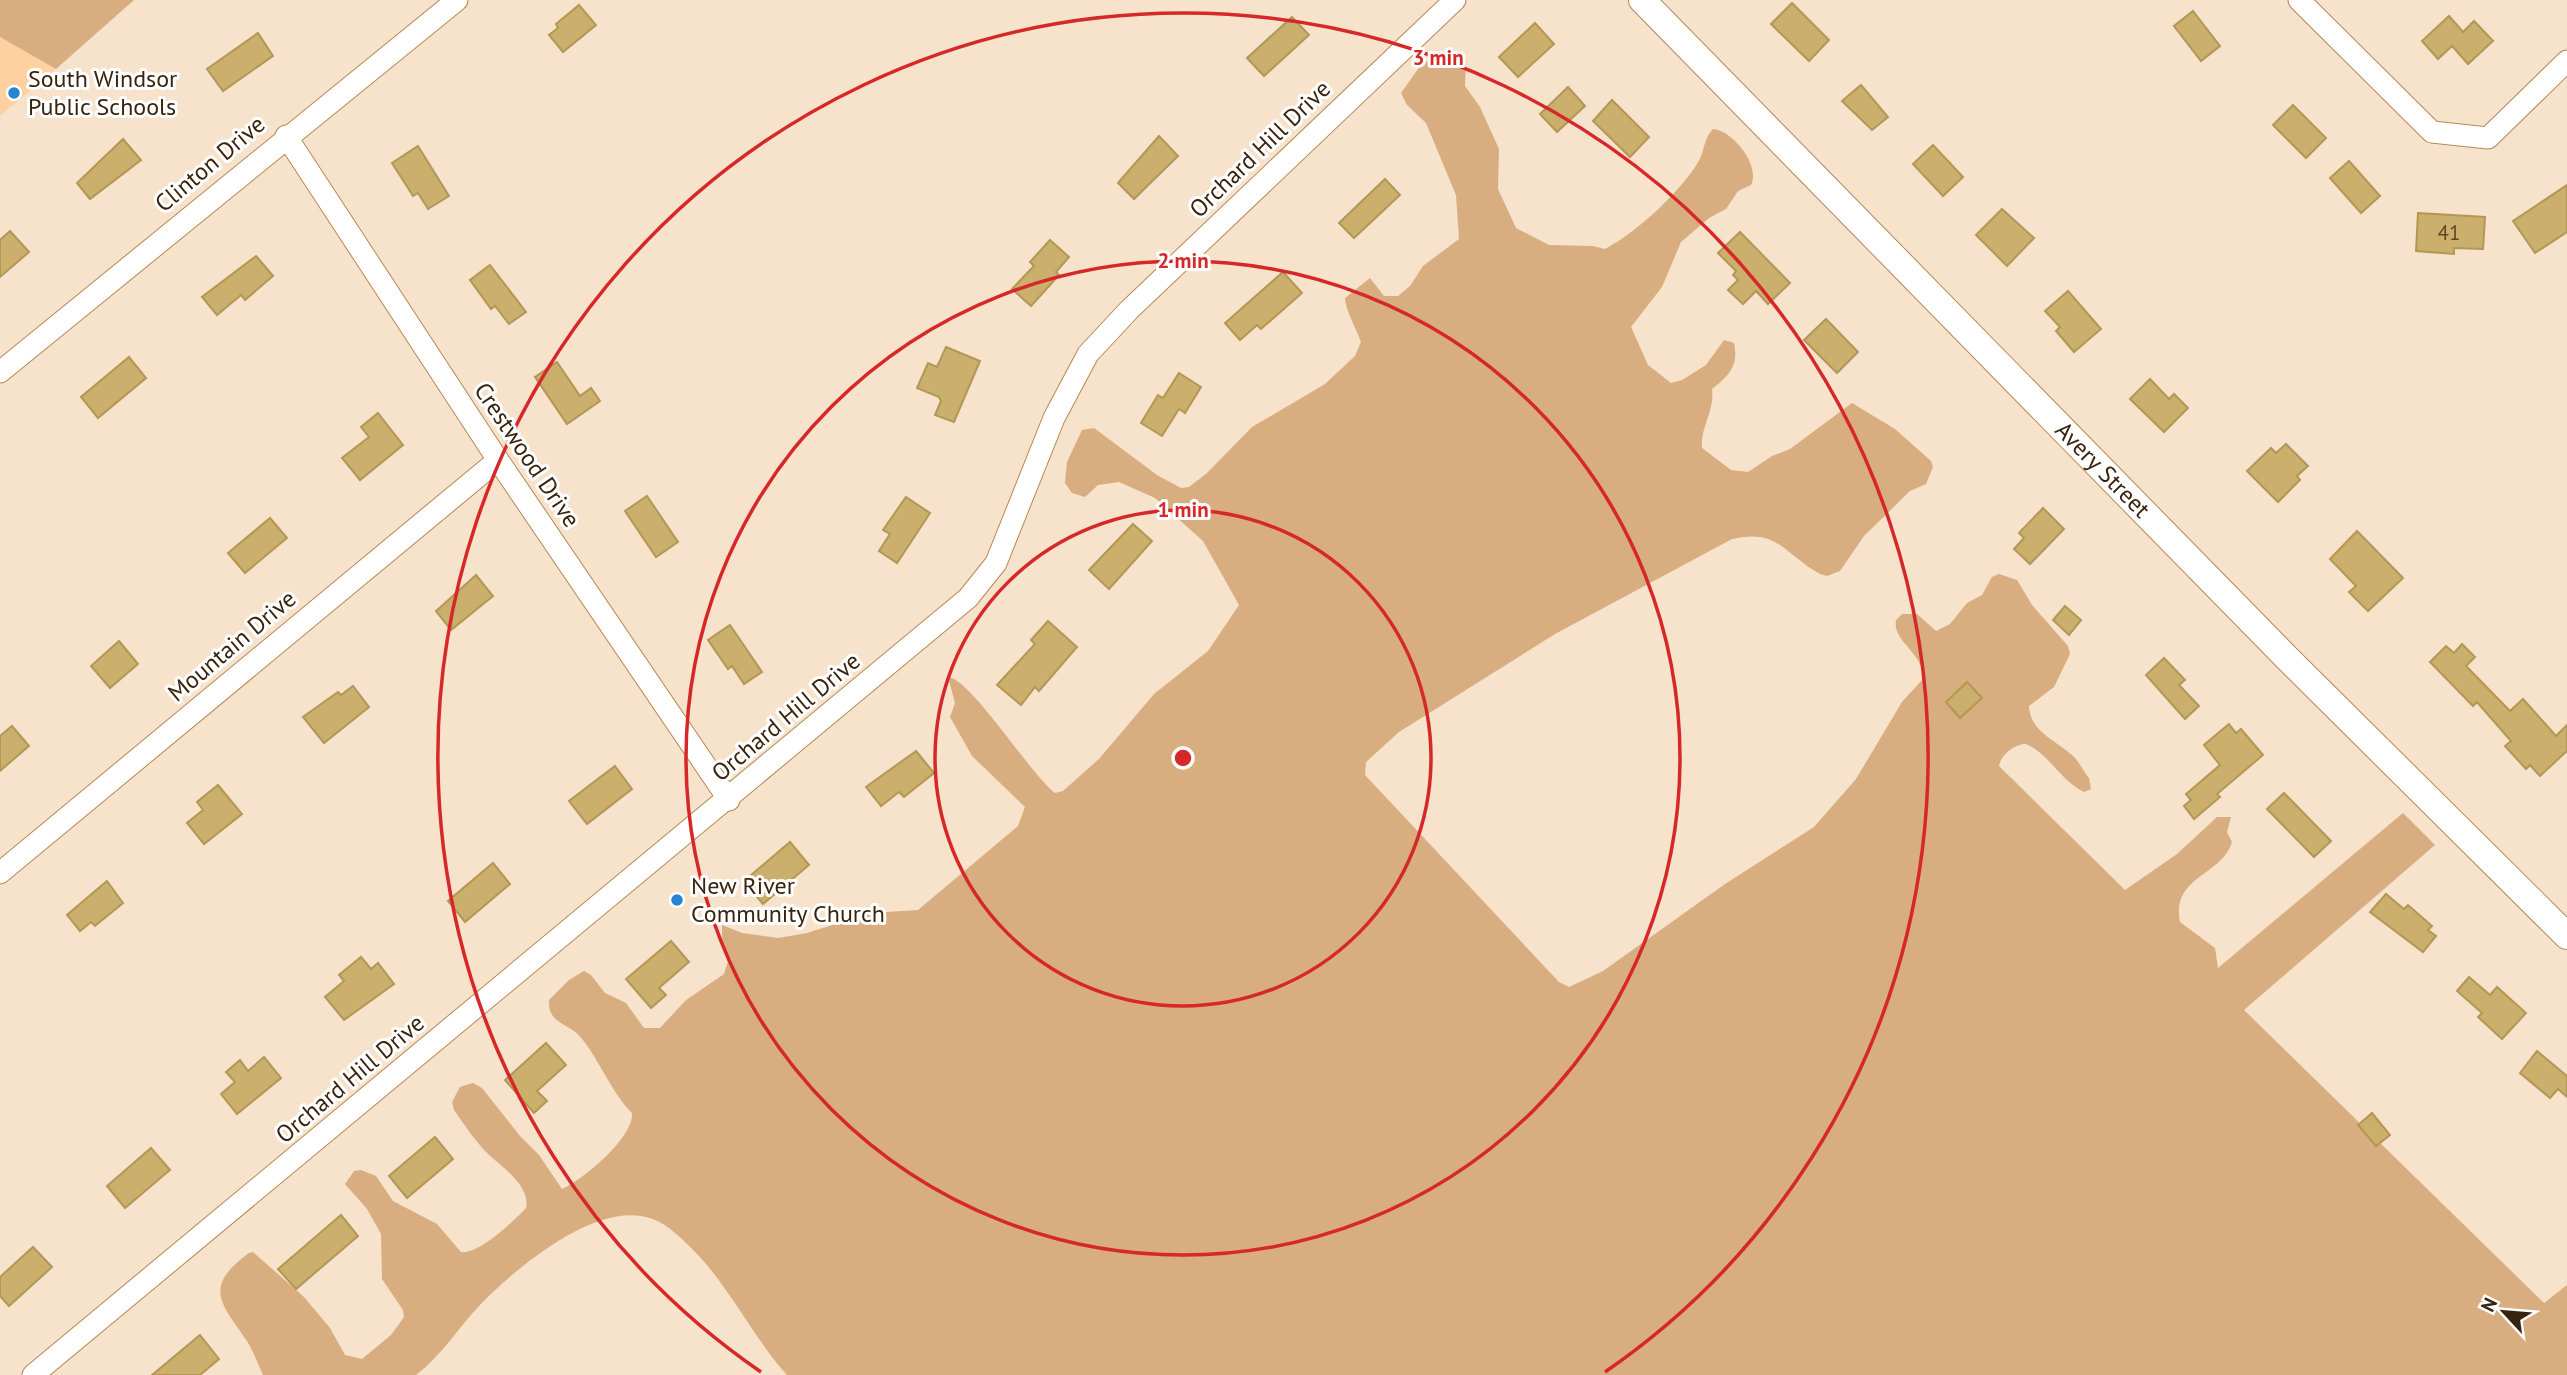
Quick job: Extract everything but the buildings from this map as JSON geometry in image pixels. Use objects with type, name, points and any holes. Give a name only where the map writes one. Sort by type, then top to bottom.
[{"type":"main road","name":"Avery Street","points":[[1642,0],[2287,658],[2567,936]]},
{"type":"street","name":"Clinton Drive","points":[[0,372],[286,136],[457,0]]},
{"type":"street","name":"Orchard Hill Drive","points":[[33,1375],[729,800],[968,598],[996,563],[1054,418],[1088,354],[1129,310],[1455,0]]},
{"type":"street","points":[[2299,0],[2432,132],[2488,138],[2567,61]]},
{"type":"street","name":"Crestwood Drive","points":[[286,136],[498,460],[729,800]]},
{"type":"street","name":"Mountain Drive","points":[[0,873],[498,460]]},
{"type":"shaded area","points":[[0,0],[134,0],[56,69],[0,37]]},
{"type":"shaded area","name":"South Windsor Public Schools","points":[[0,37],[56,69],[0,116]]},
{"type":"shaded area","points":[[1454,52],[1466,60],[1465,86],[1480,107],[1499,149],[1498,189],[1516,228],[1549,245],[1593,246],[1605,249],[1630,233],[1668,200],[1689,176],[1713,129],[1728,135],[1743,150],[1752,168],[1751,185],[1738,191],[1726,209],[1709,218],[1681,242],[1662,287],[1631,327],[1648,365],[1671,383],[1682,380],[1706,365],[1724,340],[1734,343],[1734,364],[1712,389],[1702,448],[1731,470],[1748,472],[1772,456],[1790,449],[1852,403],[1895,429],[1931,461],[1933,467],[1926,484],[1910,491],[1864,536],[1840,571],[1827,576],[1820,574],[1771,540],[1760,537],[1732,539],[1555,634],[1399,732],[1366,762],[1365,775],[1559,982],[1569,987],[1603,971],[1725,884],[1814,827],[1856,779],[1902,702],[1922,680],[1919,662],[1896,628],[1896,620],[1902,614],[1917,614],[1936,631],[1950,624],[1967,603],[1982,595],[1992,577],[1999,574],[2017,580],[2032,605],[2068,646],[2070,654],[2054,687],[2029,706],[2030,715],[2045,735],[2077,761],[2089,778],[2091,789],[2084,792],[2076,787],[2042,754],[2026,744],[2009,751],[1999,766],[2125,890],[2177,854],[2217,817],[2231,817],[2227,832],[2232,842],[2227,853],[2190,885],[2179,907],[2180,922],[2215,948],[2218,968],[2403,813],[2435,845],[2244,1010],[2544,1303],[2567,1285],[2567,1375],[787,1375],[714,1274],[680,1237],[653,1219],[631,1215],[608,1218],[584,1227],[536,1256],[480,1305],[442,1350],[416,1375],[263,1375],[249,1345],[229,1316],[221,1295],[225,1276],[249,1253],[253,1252],[304,1297],[330,1328],[345,1355],[362,1359],[391,1335],[404,1317],[403,1310],[382,1279],[381,1234],[367,1209],[345,1184],[354,1171],[361,1170],[376,1176],[393,1201],[437,1224],[461,1252],[468,1252],[486,1243],[526,1208],[524,1191],[519,1184],[485,1151],[454,1110],[452,1102],[460,1087],[473,1083],[482,1088],[520,1136],[539,1155],[562,1189],[594,1167],[617,1145],[625,1134],[632,1113],[581,1038],[556,1020],[549,1007],[549,1000],[569,980],[584,971],[591,975],[605,993],[626,1003],[644,1028],[660,1028],[686,1000],[724,974],[729,958],[722,940],[722,925],[742,933],[778,938],[807,933],[871,913],[918,910],[1018,826],[1025,807],[972,756],[950,717],[955,703],[948,677],[971,693],[1055,793],[1063,791],[1099,759],[1154,694],[1208,651],[1239,605],[1203,541],[1155,498],[1119,482],[1098,485],[1085,497],[1072,493],[1065,483],[1067,462],[1082,430],[1094,428],[1157,475],[1181,488],[1189,487],[1207,473],[1252,427],[1325,384],[1355,356],[1361,342],[1345,298],[1370,278],[1384,296],[1398,296],[1410,286],[1423,266],[1459,239],[1456,195],[1426,123],[1407,105],[1401,93],[1423,62],[1439,60]]},
{"type":"place","name":"South Windsor Public Schools","points":[[14,93]]},
{"type":"place","name":"New River Community Church","points":[[677,900]]}]
